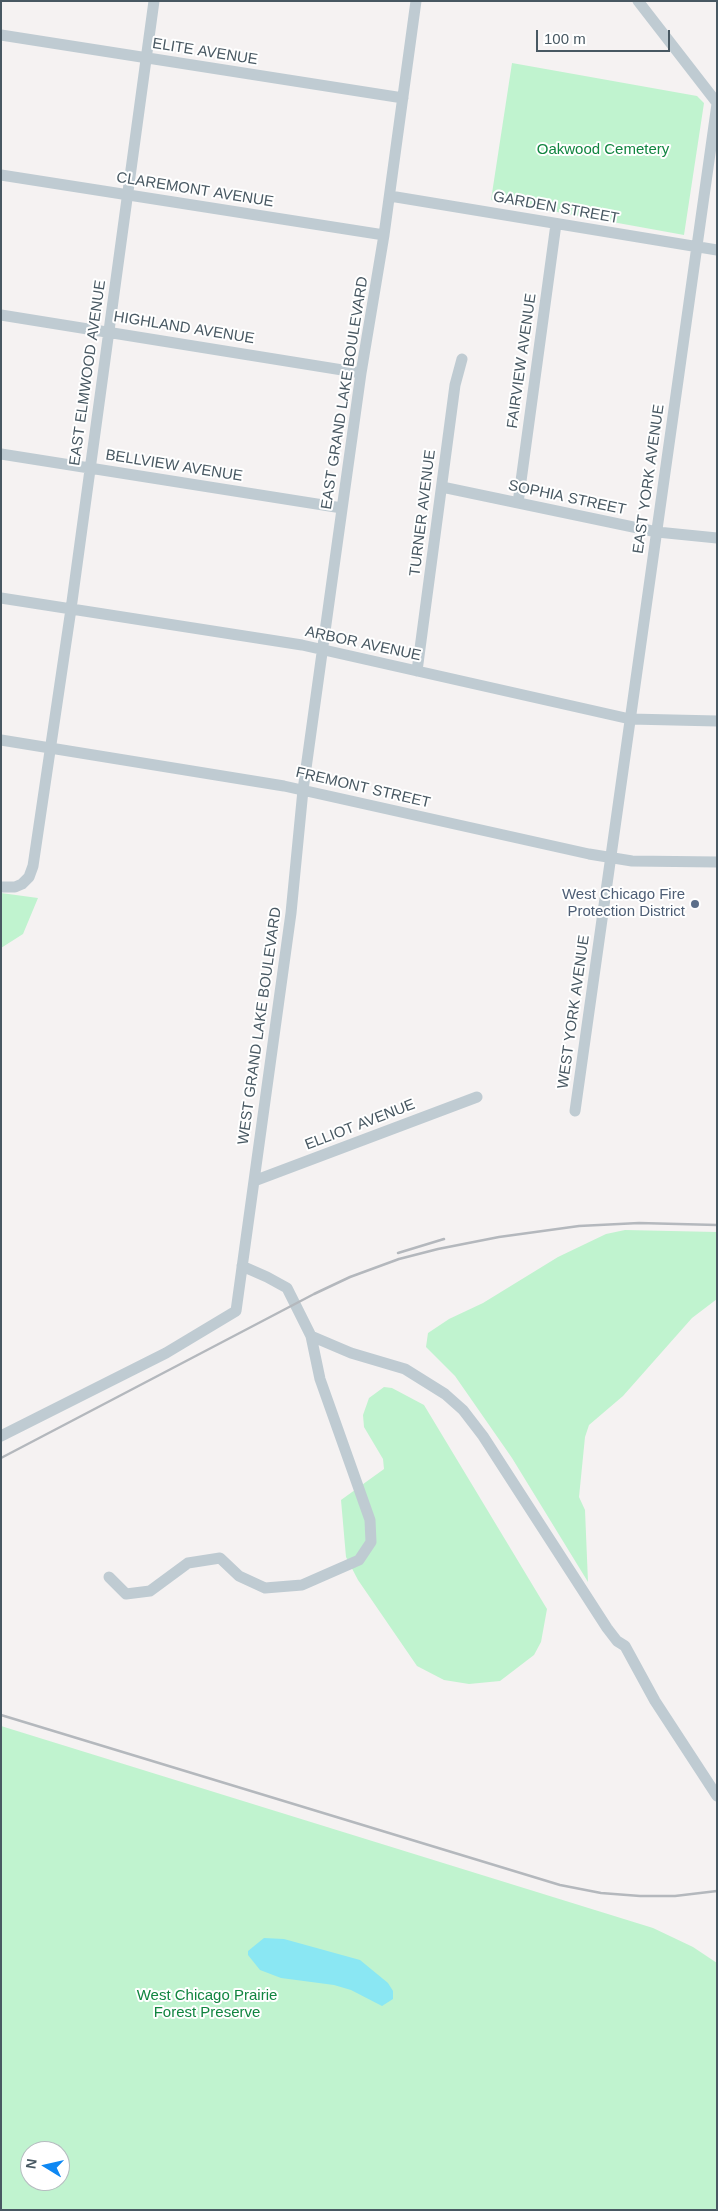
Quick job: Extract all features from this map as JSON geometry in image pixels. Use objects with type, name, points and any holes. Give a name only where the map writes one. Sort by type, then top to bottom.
[{"type":"street","name":"EAST ELMWOOD AVENUE","points":[[1,887],[15,887],[22,884],[31,872],[71,609],[154,1]]},
{"type":"street","name":"EAST GRAND LAKE BOULEVARD","points":[[304,790],[361,373],[390,196],[416,1]]},
{"type":"street","points":[[638,1],[717,103]]},
{"type":"street","name":"ELITE AVENUE","points":[[1,35],[403,98]]},
{"type":"street","name":"EAST YORK AVENUE","points":[[611,858],[717,103]]},
{"type":"street","name":"CLAREMONT AVENUE","points":[[1,175],[384,235]]},
{"type":"street","name":"GARDEN STREET","points":[[390,196],[717,250]]},
{"type":"street","name":"FAIRVIEW AVENUE","points":[[518,503],[556,224]]},
{"type":"street","name":"HIGHLAND AVENUE","points":[[1,314],[361,373]]},
{"type":"street","name":"TURNER AVENUE","points":[[418,671],[455,384],[462,359]]},
{"type":"street","name":"BELLVIEW AVENUE","points":[[1,454],[342,508]]},
{"type":"street","name":"SOPHIA STREET","points":[[442,487],[657,532],[717,538]]},
{"type":"street","name":"ARBOR AVENUE","points":[[1,598],[323,650],[630,719],[717,721]]},
{"type":"street","name":"FREMONT STREET","points":[[1,740],[304,790],[611,858],[632,861],[717,862]]},
{"type":"street","name":"WEST GRAND LAKE BOULEVARD","points":[[1,1436],[166,1353],[236,1311],[291,913],[304,790]]},
{"type":"street","name":"WEST YORK AVENUE","points":[[575,1111],[611,858]]},
{"type":"street","name":"ELLIOT AVENUE","points":[[254,1181],[477,1097]]},
{"type":"street","points":[[109,1577],[126,1594],[150,1590],[188,1563],[220,1558],[239,1576],[265,1588],[302,1584],[359,1560],[371,1542],[370,1520],[320,1379],[311,1336],[287,1288],[268,1277],[242,1266]]},
{"type":"street","points":[[311,1336],[351,1353],[405,1369],[445,1394],[463,1410],[488,1444],[607,1628],[624,1646],[655,1701],[717,1796]]},
{"type":"green space","name":"Oakwood Cemetery","points":[[512,63],[697,96],[704,103],[684,235],[491,200]]},
{"type":"green space","points":[[1,893],[38,898],[23,934],[1,948]]},
{"type":"green space","points":[[625,1230],[717,1232],[717,1299],[692,1318],[623,1396],[589,1425],[585,1437],[579,1497],[585,1510],[588,1582],[512,1458],[455,1376],[426,1347],[428,1333],[449,1319],[483,1303],[558,1257],[606,1234]]},
{"type":"green space","points":[[384,1387],[392,1388],[424,1405],[547,1609],[541,1642],[534,1655],[500,1681],[469,1684],[444,1680],[417,1666],[358,1580],[346,1557],[341,1500],[384,1469],[383,1459],[364,1427],[363,1415],[369,1398]]},
{"type":"green space","name":"West Chicago Prairie Forest Preserve","points":[[1,1726],[653,1928],[693,1947],[717,1963],[717,2210],[1,2210]]},
{"type":"water","points":[[264,1938],[284,1939],[360,1960],[388,1983],[393,1991],[393,1999],[382,2006],[351,1990],[334,1985],[281,1978],[260,1970],[248,1955],[248,1951]]},
{"type":"railway","points":[[1,1458],[314,1294],[350,1277],[399,1259],[499,1237],[579,1226],[639,1223],[717,1225]]},
{"type":"railway","points":[[398,1253],[444,1239]]},
{"type":"railway","points":[[1,1715],[560,1885],[601,1893],[640,1896],[675,1896],[717,1891]]},
{"type":"place","name":"West Chicago Fire Protection District","points":[[695,904]]}]
